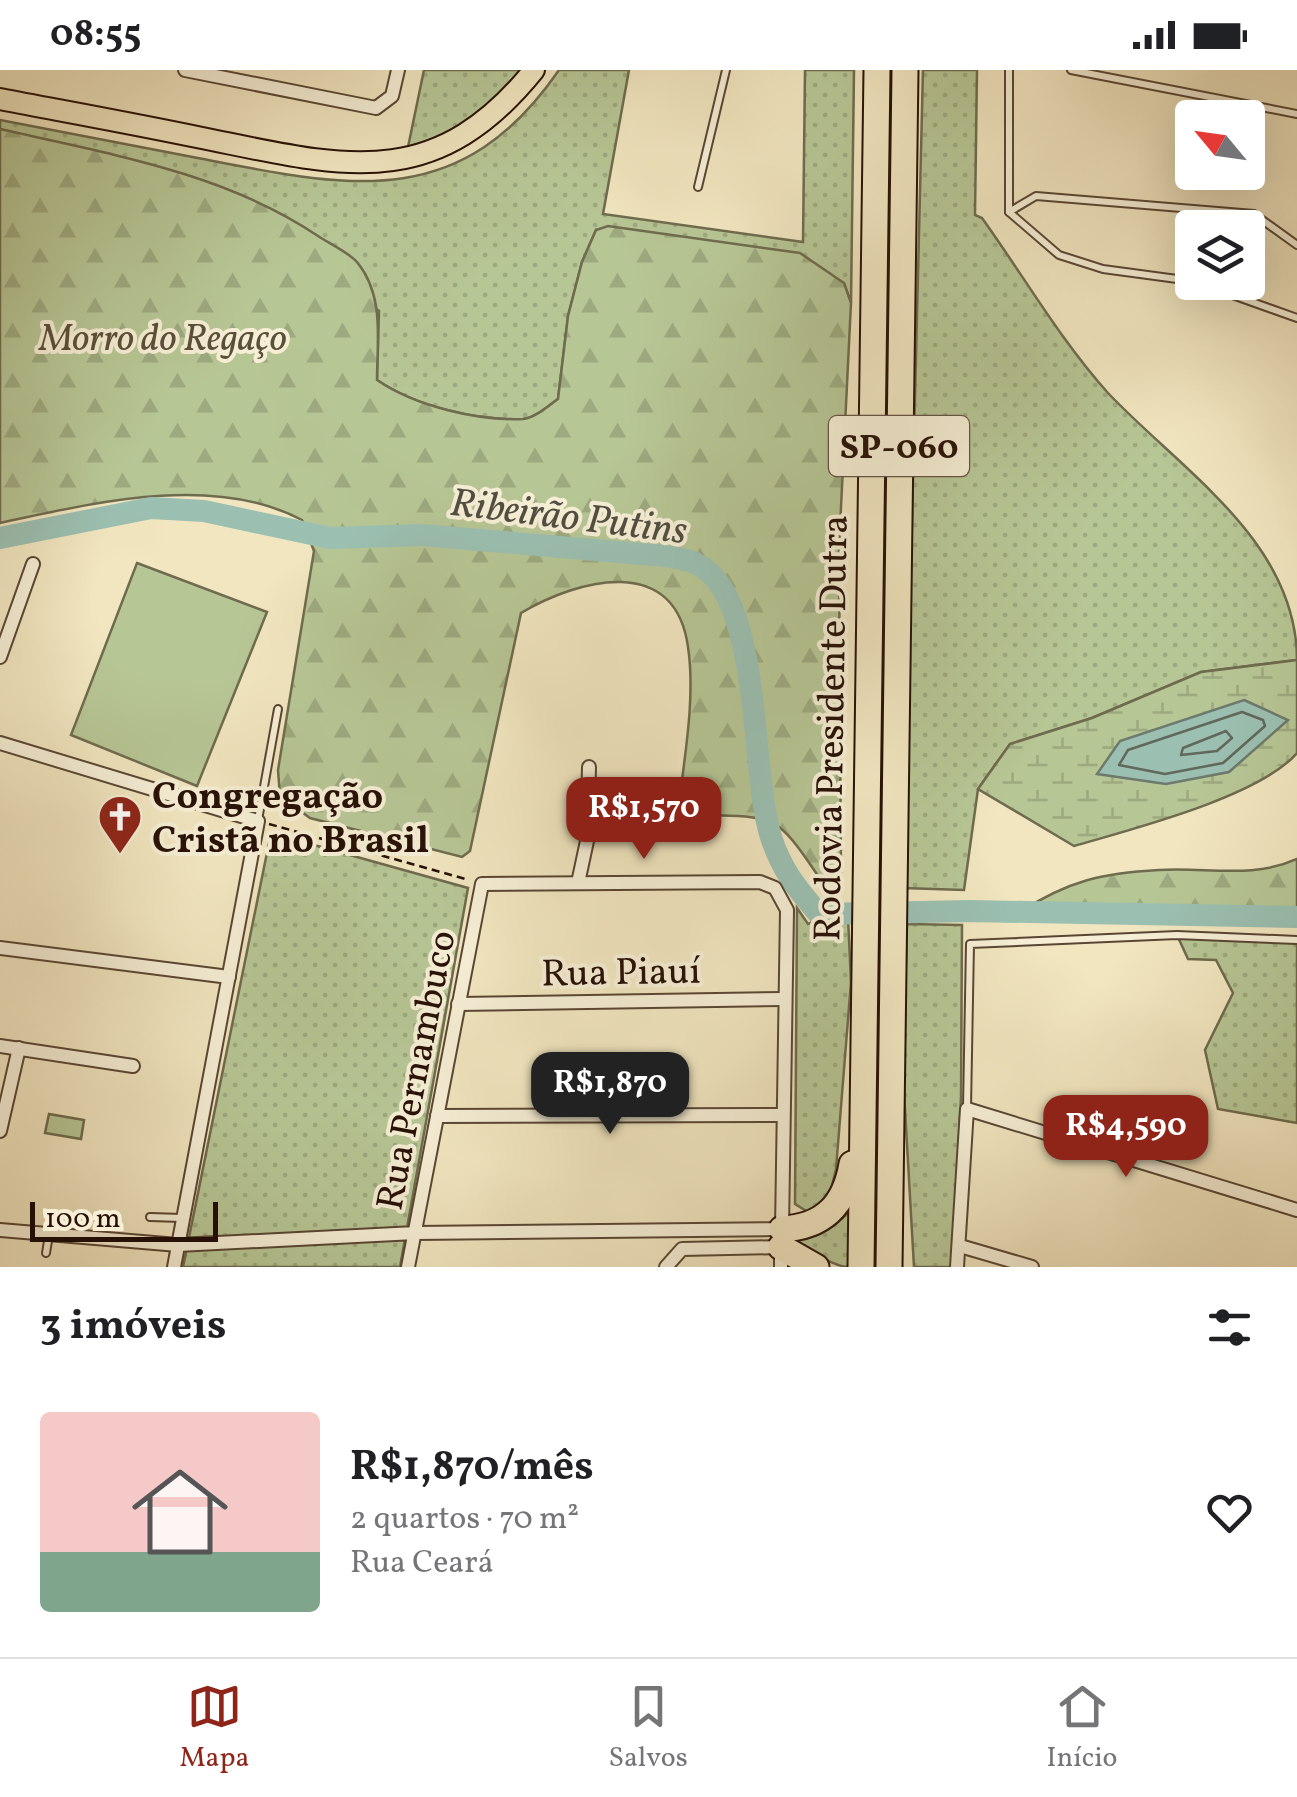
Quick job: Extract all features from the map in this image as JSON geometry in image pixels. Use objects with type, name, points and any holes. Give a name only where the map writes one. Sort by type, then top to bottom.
[{"type":"highway","name":"Rodovia Presidente Dutra","points":[[861,1267],[877,70]]},
{"type":"highway","name":"Rodovia Presidente Dutra","points":[[888,1267],[905,70]]},
{"type":"highway","points":[[816,1267],[781,1248],[838,1206],[848,1189],[861,1115]]},
{"type":"highway","points":[[889,1198],[899,1267]]},
{"type":"main road","points":[[0,100],[350,164],[410,158],[461,138],[480,126],[534,70]]},
{"type":"street","points":[[185,70],[354,104],[383,106],[392,96],[398,70]]},
{"type":"street","points":[[0,657],[33,564]]},
{"type":"street","points":[[0,744],[258,821],[174,1267]]},
{"type":"street","points":[[578,883],[587,841],[590,766]]},
{"type":"street","points":[[482,884],[760,882],[783,897],[787,910],[781,1248]]},
{"type":"street","name":"Rua Pernambuco","points":[[408,1267],[482,884]]},
{"type":"street","points":[[0,948],[229,978]]},
{"type":"street","name":"Rua Piauí","points":[[458,1004],[784,999]]},
{"type":"street","points":[[0,1046],[133,1066]]},
{"type":"street","points":[[0,1131],[18,1048]]},
{"type":"street","points":[[957,1267],[967,1109],[1297,1210]]},
{"type":"street","points":[[437,1116],[783,1115]]},
{"type":"street","points":[[0,1230],[178,1245],[414,1233],[781,1248]]},
{"type":"street","points":[[960,1246],[1032,1267]]},
{"type":"street","points":[[666,1267],[682,1249],[781,1248]]},
{"type":"lane","points":[[698,187],[726,70]]},
{"type":"lane","points":[[1009,70],[1010,212],[1059,255],[1102,269],[1175,279]]},
{"type":"lane","points":[[1071,70],[1297,114]]},
{"type":"lane","points":[[1010,212],[1036,196],[1254,214],[1297,244]]},
{"type":"lane","points":[[1246,300],[1297,318]]},
{"type":"lane","points":[[258,821],[278,709]]},
{"type":"lane","points":[[967,1109],[970,944],[1177,935],[1297,940]]},
{"type":"lane","points":[[150,1217],[183,1218]]},
{"type":"lane","points":[[46,1253],[49,1234]]},
{"type":"path","points":[[258,821],[482,884]]},
{"type":"green space","points":[[424,70],[527,70],[473,118],[408,147]]},
{"type":"green space","points":[[559,70],[629,70],[603,214],[803,242],[805,70],[854,70],[851,303],[844,283],[596,230],[582,262],[568,316],[558,399],[523,419],[467,414],[409,397],[377,380],[379,311],[166,171],[0,129],[0,120],[308,177],[400,179],[443,168],[483,148],[522,116]]},
{"type":"green space","points":[[923,70],[977,70],[975,215],[982,218],[1058,330],[1108,393],[1200,481],[1257,544],[1278,579],[1292,618],[1297,660],[1201,672],[1092,718],[1010,744],[978,789],[964,890],[903,888]]},
{"type":"green space","name":"Morro do Regaço","points":[[0,129],[124,157],[205,181],[282,214],[339,248],[357,262],[372,289],[378,319],[377,380],[409,397],[467,414],[523,419],[558,399],[568,316],[582,262],[596,230],[608,226],[800,253],[844,283],[851,303],[839,548],[841,880],[824,884],[791,839],[769,821],[707,814],[684,807],[680,795],[690,702],[688,647],[679,617],[664,597],[644,586],[621,582],[569,591],[521,613],[470,851],[462,857],[310,818],[280,796],[278,770],[314,551],[302,520],[267,506],[192,495],[113,501],[0,523]]},
{"type":"green space","points":[[137,563],[267,612],[197,786],[71,735]]},
{"type":"green space","points":[[1297,660],[1297,753],[1254,784],[1193,810],[1074,846],[978,789],[1010,744],[1092,718],[1201,672]]},
{"type":"green space","points":[[271,833],[468,888],[400,1267],[183,1267]]},
{"type":"green space","points":[[1297,859],[1297,917],[1020,912],[1070,886],[1103,876],[1159,870],[1264,869]]},
{"type":"green space","points":[[797,908],[808,924],[818,919],[848,917],[851,982],[836,1169],[830,1194],[808,1212],[795,1204]]},
{"type":"green space","points":[[907,924],[962,925],[961,1097],[952,1267],[914,1267],[903,1074]]},
{"type":"green space","points":[[1177,935],[1297,940],[1297,1123],[1218,1109],[1205,1050],[1233,993],[1216,960],[1188,959]]},
{"type":"green space","points":[[49,1114],[84,1120],[81,1139],[45,1133]]},
{"type":"green space","points":[[851,1210],[849,1267],[781,1240],[819,1233]]},
{"type":"water","points":[[1244,700],[1288,720],[1229,772],[1166,784],[1097,774],[1120,741]]},
{"type":"waterway","name":"Ribeirão Putins","points":[[0,538],[151,508],[204,511],[330,538],[422,535],[688,560],[717,581],[733,609],[751,687],[764,808],[771,837],[790,878],[819,914],[970,911],[1297,917]]},
{"type":"place","name":"Congregação Cristã no Brasil","points":[[120,855]]}]
